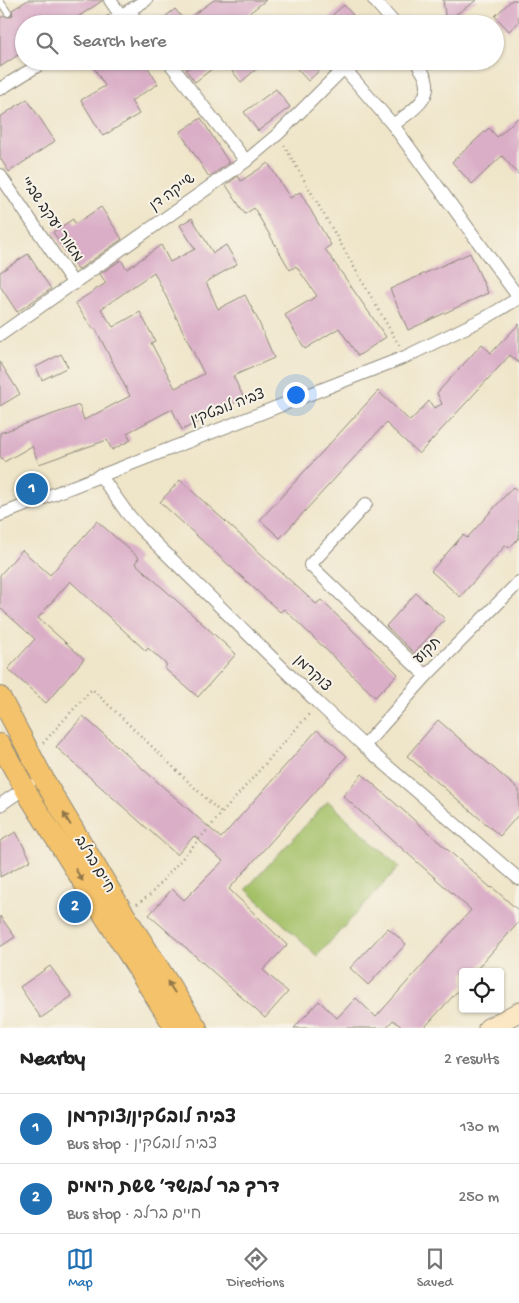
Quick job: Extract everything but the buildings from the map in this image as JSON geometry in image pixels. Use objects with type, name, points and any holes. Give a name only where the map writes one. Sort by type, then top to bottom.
[{"type":"main road","name":"חיים ברלב","points":[[0,697],[34,762],[123,912],[197,1028]]},
{"type":"main road","name":"חיים ברלב","points":[[0,744],[25,788],[175,1028]]},
{"type":"street","points":[[110,0],[128,15]]},
{"type":"street","points":[[122,15],[146,0]]},
{"type":"street","points":[[374,0],[386,15]]},
{"type":"street","points":[[0,89],[30,70]]},
{"type":"street","points":[[175,70],[246,161]]},
{"type":"street","name":"שייקה דן","points":[[0,335],[246,161],[278,134],[343,70]]},
{"type":"street","points":[[352,70],[519,298]]},
{"type":"street","points":[[393,125],[421,102],[428,91],[426,79],[421,70]]},
{"type":"street","name":"מאור יעקב שב\"י","points":[[0,175],[74,284]]},
{"type":"street","name":"צביה לובטקין","points":[[0,515],[405,356],[487,317],[519,298]]},
{"type":"street","name":"צוקרמן","points":[[100,475],[140,528],[318,703],[364,746],[519,879]]},
{"type":"street","points":[[366,504],[310,565],[426,676]]},
{"type":"street","name":"תקוע","points":[[364,746],[426,676],[519,582]]},
{"type":"street","points":[[0,804],[25,788],[34,779],[38,772],[34,762]]},
{"type":"lane","points":[[0,1],[8,13]]},
{"type":"path","points":[[278,134],[405,356]]},
{"type":"path","points":[[34,762],[92,689],[222,814]]},
{"type":"path","points":[[123,912],[150,895],[318,703]]},
{"type":"green space","points":[[328,801],[399,867],[317,956],[246,889]]},
{"type":"place","name":"צביה לובטקין/צוקרמן","points":[[32,489]]},
{"type":"place","name":"דרך בר לב/שד׳ ששת הימים","points":[[75,907]]}]
